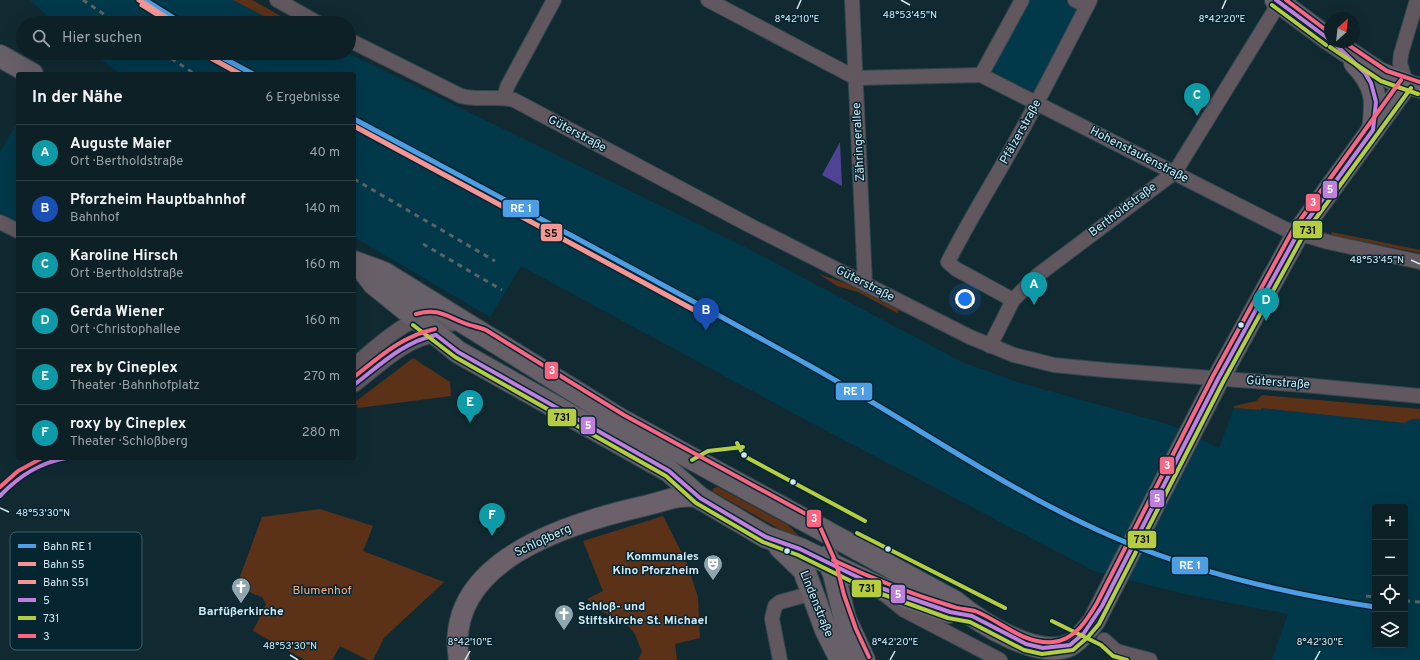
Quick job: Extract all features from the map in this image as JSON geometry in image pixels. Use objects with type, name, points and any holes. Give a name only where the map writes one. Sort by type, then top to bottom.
[{"type":"main road","points":[[1279,1],[1324,35]]},
{"type":"main road","points":[[1339,48],[1365,73],[1373,87],[1376,106],[1373,130]]},
{"type":"main road","points":[[356,263],[384,273],[587,400],[715,472],[956,602],[972,616],[1026,644],[1043,648],[1070,645],[1084,633],[1094,621],[1209,400],[1218,379],[1298,233],[1373,130],[1413,86],[1379,73],[1342,48]]},
{"type":"main road","points":[[0,56],[28,72]]},
{"type":"main road","points":[[0,72],[16,81]]},
{"type":"main road","points":[[356,263],[374,284],[458,352],[669,471],[700,498],[766,537],[800,549],[868,583],[950,612],[972,616]]},
{"type":"main road","points":[[680,480],[715,472]]},
{"type":"main road","name":"Schloßberg","points":[[625,509],[680,480]]},
{"type":"main road","name":"Schloßberg","points":[[459,660],[457,637],[462,612],[477,585],[497,566],[536,542],[625,509],[681,496],[700,498]]},
{"type":"main road","name":"Lindenstraße","points":[[812,525],[830,565],[841,608],[864,660]]},
{"type":"main road","name":"Lindenstraße","points":[[766,537],[801,566],[808,577],[826,630],[841,660]]},
{"type":"main road","points":[[841,608],[842,598],[847,586],[851,583],[868,583],[871,579],[882,574],[885,570],[883,563]]},
{"type":"street","points":[[277,0],[306,16]]},
{"type":"street","points":[[504,98],[507,87],[554,0]]},
{"type":"street","points":[[708,0],[856,78]]},
{"type":"street","name":"Zähringerallee","points":[[852,0],[865,284]]},
{"type":"street","points":[[981,75],[1022,0]]},
{"type":"street","points":[[1413,86],[1400,62],[1417,0]]},
{"type":"street","name":"Bertholdstraße","points":[[990,346],[1013,300],[1038,274],[1175,172],[1279,1]]},
{"type":"street","name":"Pfälzerstraße","points":[[1013,300],[956,270],[948,262],[963,231],[1003,164],[1036,103],[1084,2]]},
{"type":"street","name":"Güterstraße","points":[[356,44],[461,96],[476,100],[504,98],[514,100],[749,225],[865,284],[990,346],[1023,358],[1054,365],[1318,386],[1420,396]]},
{"type":"street","name":"Hohenstaufenstraße","points":[[856,78],[981,75],[1285,229],[1328,242],[1420,262]]},
{"type":"street","points":[[0,222],[16,231]]},
{"type":"street","points":[[356,363],[398,330],[428,316],[436,317],[462,329],[483,335]]},
{"type":"street","points":[[411,342],[417,329],[417,320]]},
{"type":"street","points":[[356,383],[411,342],[427,336],[436,335]]},
{"type":"street","points":[[868,583],[904,610],[1000,660]]},
{"type":"street","points":[[780,660],[772,619],[775,606],[780,602],[813,593]]},
{"type":"street","points":[[1104,640],[1114,655],[1150,660]]},
{"type":"shaded area","points":[[30,0],[233,0],[264,16],[47,16]]},
{"type":"shaded area","points":[[1025,0],[1064,0],[1080,8],[1035,93],[989,69]]},
{"type":"shaded area","points":[[356,57],[749,249],[962,362],[1017,382],[1171,425],[1219,448],[1234,408],[1261,410],[1261,408],[1347,417],[1420,419],[1420,660],[1272,660],[1288,614],[1190,595],[1094,571],[806,420],[521,266],[490,317],[356,238],[356,72],[117,72],[101,60],[356,60]]},
{"type":"shaded area","points":[[16,124],[16,221],[0,212],[0,152]]},
{"type":"shaded area","points":[[840,142],[842,186],[822,175]]},
{"type":"green space","points":[[233,0],[252,0],[281,16],[264,16]]},
{"type":"green space","points":[[1332,232],[1420,250],[1420,253],[1331,235]]},
{"type":"green space","points":[[819,274],[850,285],[899,310],[897,313],[858,292],[837,286]]},
{"type":"green space","points":[[413,358],[450,382],[451,396],[358,408],[356,401]]},
{"type":"green space","points":[[1262,395],[1420,409],[1420,419],[1412,419],[1405,423],[1261,408],[1261,410],[1234,408],[1234,406],[1256,401]]},
{"type":"green space","points":[[718,487],[788,525],[806,544],[712,491],[714,488]]},
{"type":"green space","name":"Blumenhof","points":[[320,509],[373,526],[363,551],[444,582],[384,638],[373,660],[368,660],[340,646],[332,660],[305,660],[253,631],[266,604],[262,597],[236,587],[262,517]]},
{"type":"green space","points":[[663,516],[686,561],[698,597],[700,638],[675,644],[677,660],[638,660],[642,652],[635,634],[624,621],[600,611],[587,599],[603,591],[583,541]]},
{"type":"railway","points":[[83,0],[107,16]]},
{"type":"railway","points":[[174,60],[192,72]]},
{"type":"railway","points":[[356,180],[495,261]]},
{"type":"railway","points":[[423,244],[502,290]]},
{"type":"railway","points":[[1366,596],[1372,597]]},
{"type":"railway","points":[[1408,601],[1420,602]]},
{"type":"transit line","points":[[145,0],[171,16]]},
{"type":"transit line","name":"5","points":[[1276,0],[1324,36]]},
{"type":"transit line","name":"3","points":[[1286,0],[1324,28]]},
{"type":"transit line","name":"731","points":[[1272,5],[1324,44]]},
{"type":"transit line","name":"731","points":[[1332,48],[1381,81],[1418,94]]},
{"type":"transit line","name":"5","points":[[436,335],[458,352],[669,471],[700,498],[766,537],[800,549],[878,587],[950,612],[972,616],[1026,644],[1043,648],[1070,645],[1084,633],[1102,606],[1218,379],[1298,233],[1373,130],[1376,102],[1371,83],[1365,73],[1339,48]]},
{"type":"transit line","name":"3","points":[[1353,48],[1387,71],[1420,82]]},
{"type":"transit line","points":[[227,60],[249,72]]},
{"type":"transit line","name":"3","points":[[833,560],[906,591],[954,607],[975,611],[985,615],[1032,640],[1053,642],[1068,637],[1080,628],[1097,603],[1213,376],[1293,230],[1401,80]]},
{"type":"transit line","name":"731","points":[[413,325],[455,357],[666,476],[696,503],[763,542],[798,555],[865,588],[948,618],[970,622],[1024,650],[1042,654],[1073,650],[1088,637],[1099,624],[1223,382],[1303,236],[1411,88]]},
{"type":"transit line","points":[[356,120],[755,335],[849,388],[997,477],[1072,518],[1143,549],[1208,571],[1274,588],[1372,606]]},
{"type":"transit line","name":"3","points":[[416,314],[424,312],[441,313],[486,330],[624,415],[817,520],[836,563],[844,595],[856,629],[869,657]]},
{"type":"transit line","name":"3","points":[[356,375],[401,342],[423,332],[435,329]]},
{"type":"transit line","name":"5","points":[[356,383],[392,355],[413,343],[436,335]]},
{"type":"transit line","name":"731","points":[[737,443],[744,456],[865,521]]},
{"type":"transit line","name":"731","points":[[692,460],[708,451],[743,447]]},
{"type":"transit line","name":"3","points":[[0,487],[18,471],[38,460]]},
{"type":"transit line","name":"5","points":[[0,496],[30,471],[56,460]]},
{"type":"transit line","name":"731","points":[[857,533],[1005,608]]},
{"type":"transit line","name":"731","points":[[1052,621],[1101,645],[1113,656],[1127,660]]},
{"type":"rail line","name":"S51","points":[[139,0],[164,16]]},
{"type":"rail line","name":"S5","points":[[142,5],[160,16]]},
{"type":"rail line","name":"S5","points":[[215,60],[236,72]]},
{"type":"rail line","name":"S5","points":[[356,127],[696,311]]},
{"type":"place","name":"Karoline Hirsch","points":[[1197,116]]},
{"type":"place","name":"Auguste Maier","points":[[1034,305]]},
{"type":"place","name":"Gerda Wiener","points":[[1266,321]]},
{"type":"place","name":"Pforzheim Hauptbahnhof","points":[[706,331]]},
{"type":"place","name":"rex by Cineplex","points":[[470,423]]},
{"type":"place","name":"roxy by Cineplex","points":[[492,536]]},
{"type":"place","name":"Kommunales Kino Pforzheim","points":[[713,581]]},
{"type":"place","name":"Barfüßerkirche","points":[[241,604]]},
{"type":"place","name":"Schloß- und Stiftskirche St. Michael","points":[[564,631]]}]
